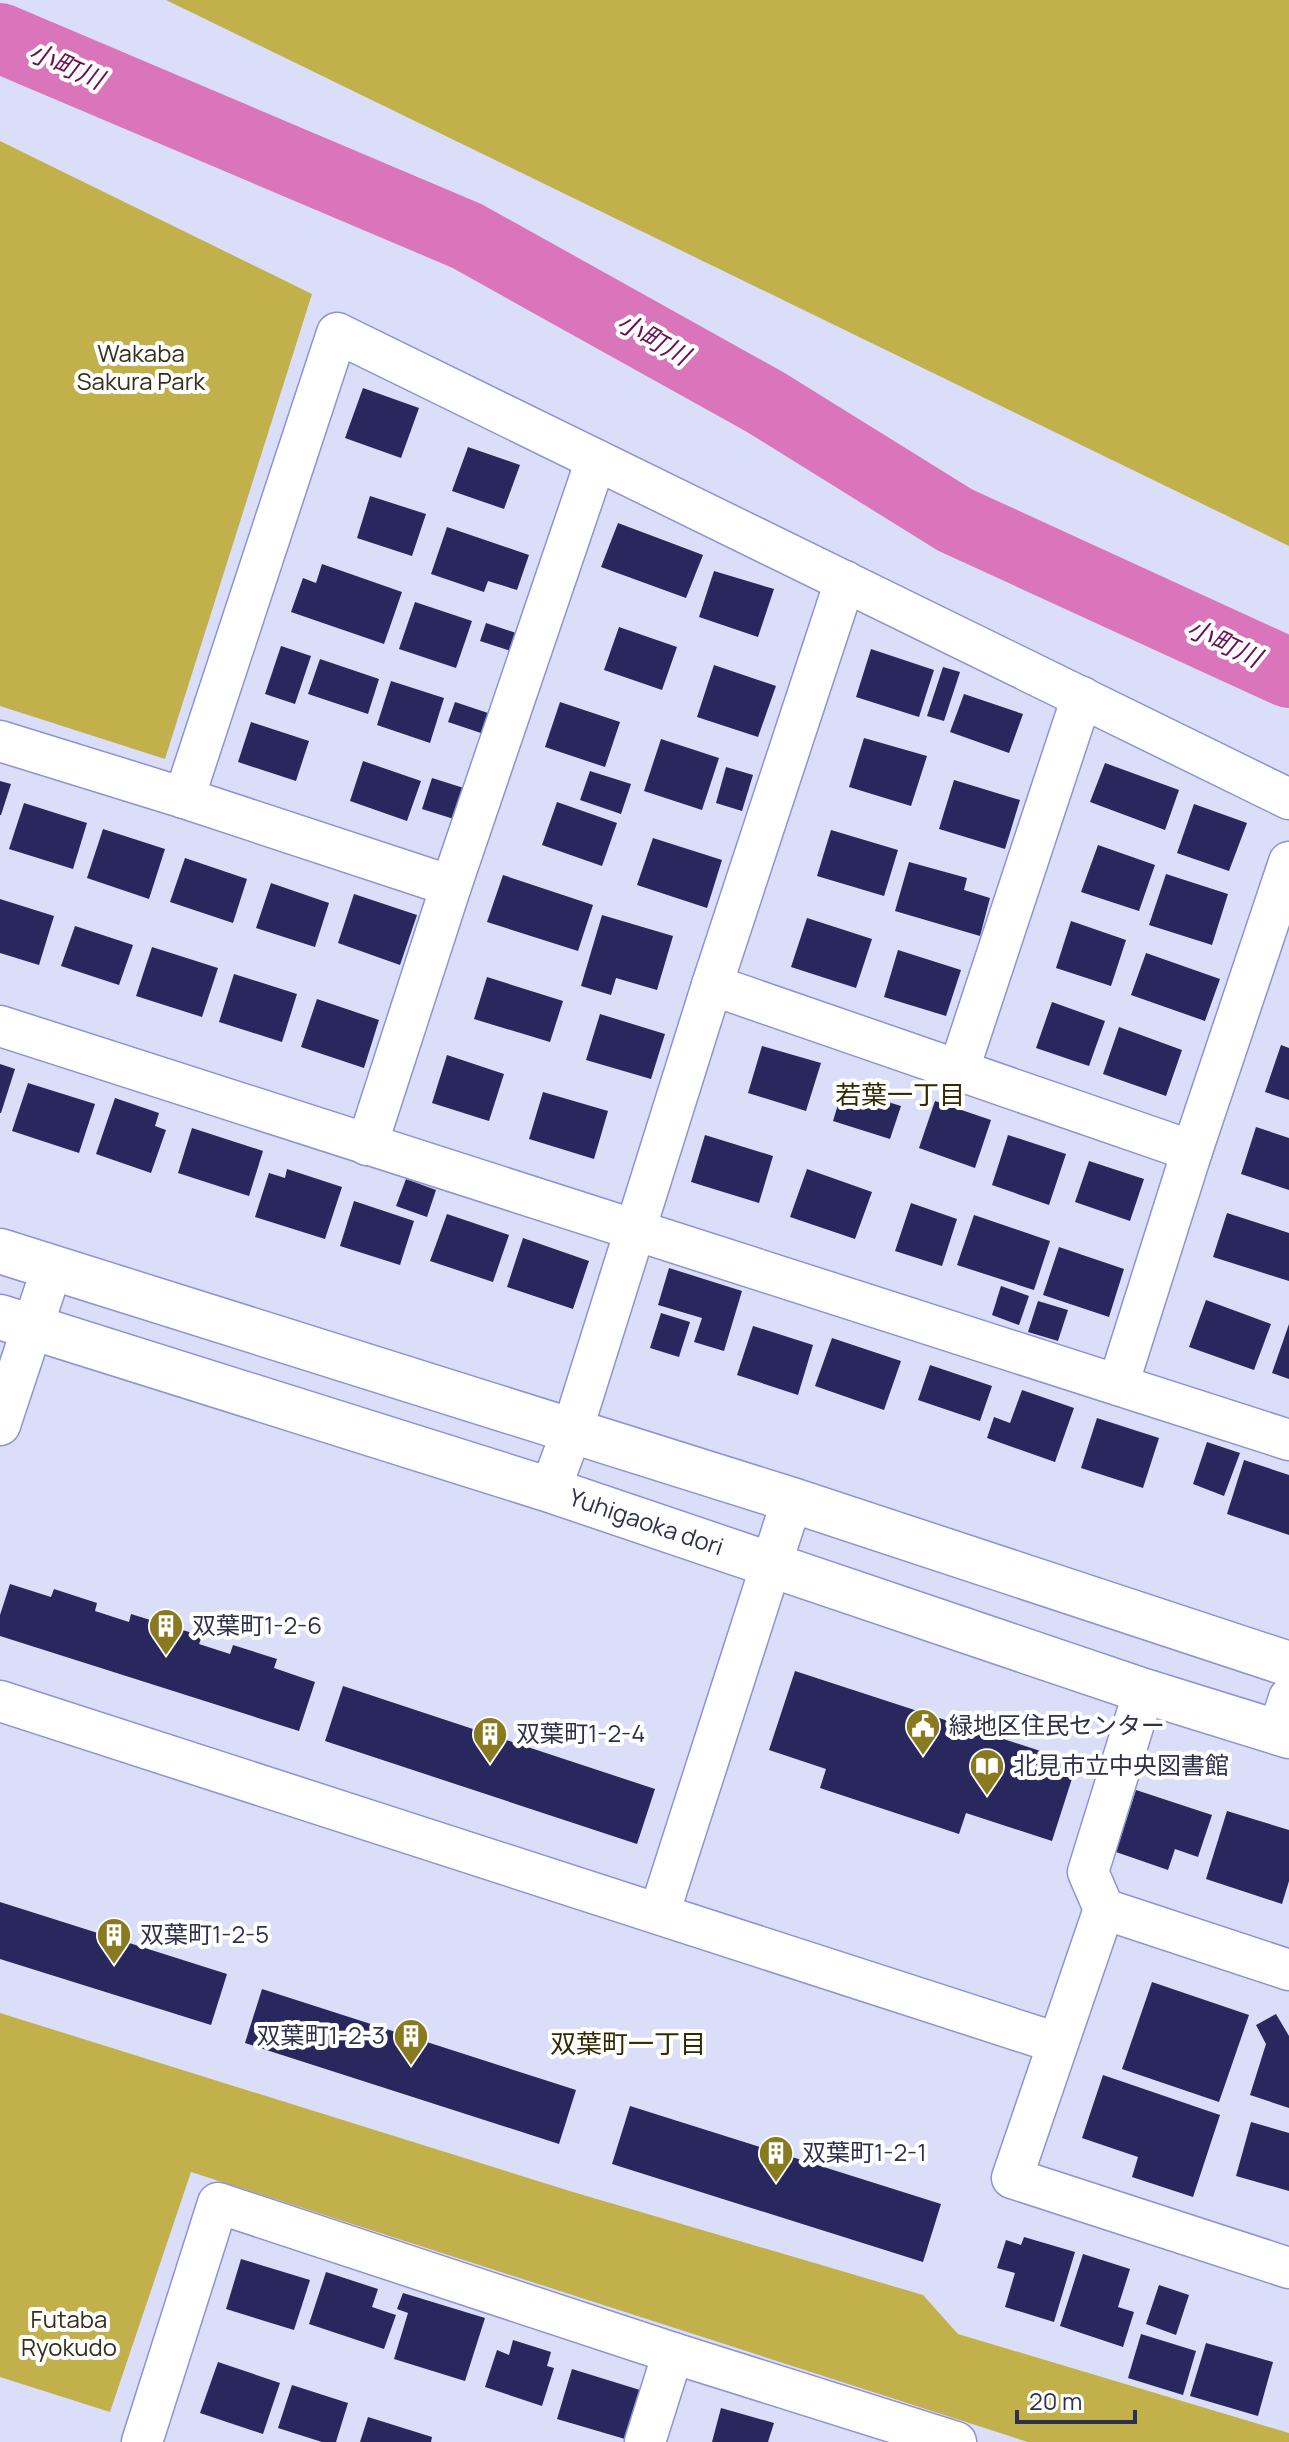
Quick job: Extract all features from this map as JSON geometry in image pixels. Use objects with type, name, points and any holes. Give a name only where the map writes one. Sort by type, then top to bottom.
[{"type":"main road","points":[[0,1251],[792,1500],[1289,1664]]},
{"type":"main road","name":"Yuhigaoka dori","points":[[16,1322],[550,1490],[1144,1691],[1285,1722]]},
{"type":"street","points":[[184,798],[337,333],[1289,799]]},
{"type":"street","points":[[367,1145],[451,886],[596,460]]},
{"type":"street","points":[[550,1490],[572,1431],[712,985],[845,581]]},
{"type":"street","points":[[959,1069],[1082,697]]},
{"type":"street","points":[[0,741],[451,886]]},
{"type":"street","points":[[1118,1385],[1289,862]]},
{"type":"street","points":[[712,985],[1192,1151]]},
{"type":"street","points":[[0,1026],[1289,1440]]},
{"type":"street","points":[[0,1425],[16,1322],[52,1268]]},
{"type":"street","points":[[659,1914],[792,1500]]},
{"type":"street","points":[[1144,1691],[1088,1872],[1104,1909],[1012,2178],[1289,2268]]},
{"type":"street","points":[[0,1701],[1057,2043]]},
{"type":"street","points":[[1104,1909],[1289,1970]]},
{"type":"street","points":[[142,2442],[218,2203],[673,2353],[956,2442]]},
{"type":"street","points":[[645,2442],[673,2353]]},
{"type":"green space","points":[[166,0],[1289,0],[1289,546]]},
{"type":"green space","name":"Wakaba Sakura Park","points":[[0,141],[312,294],[165,759],[0,706]]},
{"type":"green space","name":"Futaba Ryokudo","points":[[0,2013],[573,2192],[923,2295],[958,2334],[1289,2433],[1289,2442],[1028,2442],[191,2172],[110,2412],[0,2377]]},
{"type":"building","points":[[363,388],[419,408],[401,458],[345,438]]},
{"type":"building","points":[[468,447],[520,465],[504,509],[452,491]]},
{"type":"building","points":[[370,496],[426,514],[412,556],[357,538]]},
{"type":"building","points":[[618,523],[703,555],[686,598],[601,567]]},
{"type":"building","points":[[447,527],[529,555],[517,590],[488,581],[484,592],[431,574]]},
{"type":"building","points":[[322,564],[402,592],[384,644],[291,612],[303,578],[316,583]]},
{"type":"building","points":[[714,571],[774,589],[758,637],[699,617]]},
{"type":"building","points":[[415,602],[472,621],[456,668],[399,649]]},
{"type":"building","points":[[486,623],[516,633],[511,651],[480,641]]},
{"type":"building","points":[[619,627],[677,647],[662,690],[604,670]]},
{"type":"building","points":[[281,646],[311,656],[295,704],[265,694]]},
{"type":"building","points":[[871,649],[934,670],[919,717],[856,697]]},
{"type":"building","points":[[320,659],[379,679],[368,714],[308,694]]},
{"type":"building","points":[[714,665],[776,686],[758,737],[697,717]]},
{"type":"building","points":[[943,667],[960,672],[944,721],[927,716]]},
{"type":"building","points":[[391,681],[444,698],[430,743],[377,725]]},
{"type":"building","points":[[964,694],[1023,714],[1009,753],[950,732]]},
{"type":"building","points":[[455,702],[488,713],[481,733],[448,722]]},
{"type":"building","points":[[560,702],[620,722],[605,767],[545,747]]},
{"type":"building","points":[[251,722],[309,741],[296,781],[238,762]]},
{"type":"building","points":[[864,738],[927,756],[911,806],[849,787]]},
{"type":"building","points":[[661,739],[719,758],[702,810],[644,791]]},
{"type":"building","points":[[363,761],[421,781],[407,821],[350,801]]},
{"type":"building","points":[[1105,763],[1179,790],[1165,830],[1090,802]]},
{"type":"building","points":[[726,767],[753,775],[742,811],[716,803]]},
{"type":"building","points":[[590,771],[631,784],[621,814],[580,800]]},
{"type":"building","points":[[432,778],[467,789],[457,820],[422,809]]},
{"type":"building","points":[[954,780],[1020,800],[1005,849],[939,829]]},
{"type":"building","points":[[0,781],[11,784],[1,815],[0,815]]},
{"type":"building","points":[[557,802],[617,823],[602,866],[542,845]]},
{"type":"building","points":[[24,803],[87,823],[73,869],[9,849]]},
{"type":"building","points":[[1194,804],[1247,823],[1229,871],[1177,853]]},
{"type":"building","points":[[103,829],[165,849],[149,899],[87,878]]},
{"type":"building","points":[[831,830],[898,850],[884,896],[817,876]]},
{"type":"building","points":[[653,838],[722,860],[707,908],[637,885]]},
{"type":"building","points":[[1098,845],[1155,865],[1139,911],[1081,892]]},
{"type":"building","points":[[185,858],[247,879],[233,923],[170,902]]},
{"type":"building","points":[[909,862],[967,878],[964,890],[990,898],[980,936],[895,911]]},
{"type":"building","points":[[1166,874],[1228,894],[1212,945],[1149,925]]},
{"type":"building","points":[[503,875],[593,905],[578,951],[487,922]]},
{"type":"building","points":[[271,883],[329,903],[315,947],[256,928]]},
{"type":"building","points":[[354,894],[417,915],[400,965],[338,943]]},
{"type":"building","points":[[0,899],[54,916],[39,965],[0,953]]},
{"type":"building","points":[[602,915],[673,936],[657,990],[616,978],[611,995],[581,986]]},
{"type":"building","points":[[807,918],[872,939],[856,988],[791,967]]},
{"type":"building","points":[[1071,921],[1126,940],[1111,986],[1056,968]]},
{"type":"building","points":[[75,926],[133,945],[119,985],[61,966]]},
{"type":"building","points":[[152,947],[218,968],[202,1017],[136,996]]},
{"type":"building","points":[[898,950],[961,970],[946,1016],[884,997]]},
{"type":"building","points":[[1146,953],[1220,979],[1205,1021],[1131,995]]},
{"type":"building","points":[[234,974],[297,994],[282,1042],[219,1022]]},
{"type":"building","points":[[487,977],[563,1001],[550,1042],[474,1019]]},
{"type":"building","points":[[317,999],[379,1020],[364,1068],[301,1047]]},
{"type":"building","points":[[1052,1002],[1105,1021],[1089,1066],[1036,1048]]},
{"type":"building","points":[[600,1014],[665,1034],[651,1079],[586,1060]]},
{"type":"building","points":[[1119,1027],[1182,1050],[1166,1096],[1103,1074]]},
{"type":"building","points":[[1281,1045],[1289,1048],[1289,1100],[1265,1092]]},
{"type":"building","points":[[762,1046],[821,1063],[806,1111],[748,1093]]},
{"type":"building","points":[[447,1055],[504,1074],[489,1121],[432,1103]]},
{"type":"building","points":[[0,1064],[15,1069],[1,1113],[0,1113]]},
{"type":"building","points":[[28,1083],[95,1104],[79,1153],[12,1131]]},
{"type":"building","points":[[843,1088],[901,1106],[890,1139],[833,1121]]},
{"type":"building","points":[[543,1092],[608,1111],[594,1159],[529,1139]]},
{"type":"building","points":[[115,1098],[159,1113],[155,1126],[166,1130],[151,1173],[96,1154]]},
{"type":"building","points":[[935,1101],[991,1120],[975,1168],[919,1148]]},
{"type":"building","points":[[1256,1127],[1289,1138],[1289,1190],[1241,1174]]},
{"type":"building","points":[[192,1128],[263,1151],[249,1196],[178,1173]]},
{"type":"building","points":[[705,1135],[773,1156],[759,1203],[691,1182]]},
{"type":"building","points":[[1008,1135],[1066,1154],[1049,1205],[992,1185]]},
{"type":"building","points":[[1089,1161],[1144,1179],[1130,1221],[1075,1202]]},
{"type":"building","points":[[287,1169],[342,1187],[325,1239],[255,1217],[269,1173],[285,1178]]},
{"type":"building","points":[[807,1169],[872,1192],[855,1239],[790,1217]]},
{"type":"building","points":[[406,1179],[436,1190],[427,1217],[396,1206]]},
{"type":"building","points":[[354,1201],[414,1221],[400,1265],[340,1246]]},
{"type":"building","points":[[911,1203],[957,1219],[942,1266],[895,1251]]},
{"type":"building","points":[[1227,1213],[1289,1233],[1289,1281],[1213,1257]]},
{"type":"building","points":[[447,1214],[509,1235],[493,1282],[430,1261]]},
{"type":"building","points":[[974,1215],[1050,1241],[1034,1290],[957,1265]]},
{"type":"building","points":[[523,1238],[589,1261],[573,1309],[507,1287]]},
{"type":"building","points":[[1059,1247],[1124,1269],[1109,1317],[1043,1295]]},
{"type":"building","points":[[669,1268],[742,1291],[724,1351],[694,1342],[702,1318],[658,1305]]},
{"type":"building","points":[[1001,1286],[1029,1296],[1019,1325],[992,1315]]},
{"type":"building","points":[[1206,1300],[1271,1324],[1254,1370],[1189,1347]]},
{"type":"building","points":[[1038,1301],[1068,1310],[1058,1341],[1028,1332]]},
{"type":"building","points":[[661,1313],[690,1322],[679,1357],[650,1348]]},
{"type":"building","points":[[1289,1324],[1289,1379],[1272,1373]]},
{"type":"building","points":[[753,1326],[813,1345],[798,1395],[737,1375]]},
{"type":"building","points":[[832,1338],[901,1361],[884,1410],[815,1386]]},
{"type":"building","points":[[930,1365],[992,1386],[980,1421],[918,1400]]},
{"type":"building","points":[[1022,1390],[1074,1408],[1055,1462],[987,1438],[994,1417],[1010,1423]]},
{"type":"building","points":[[1097,1418],[1159,1438],[1143,1488],[1081,1468]]},
{"type":"building","points":[[1207,1442],[1240,1453],[1224,1496],[1193,1484]]},
{"type":"building","points":[[1244,1460],[1289,1475],[1289,1535],[1227,1514]]},
{"type":"building","name":"双葉町1-2-6","points":[[10,1584],[51,1597],[54,1589],[97,1603],[95,1611],[129,1622],[131,1614],[202,1636],[199,1644],[230,1654],[233,1645],[277,1659],[274,1668],[315,1682],[299,1731],[0,1636],[0,1615]]},
{"type":"building","name":"緑地区住民センター","points":[[795,1671],[1077,1763],[1052,1841],[966,1813],[959,1834],[820,1788],[826,1769],[769,1750]]},
{"type":"building","name":"双葉町1-2-4","points":[[343,1686],[655,1789],[637,1844],[325,1741]]},
{"type":"building","points":[[1136,1790],[1212,1815],[1198,1857],[1175,1849],[1168,1870],[1116,1852]]},
{"type":"building","points":[[1227,1811],[1289,1830],[1289,1881],[1282,1904],[1206,1879]]},
{"type":"building","name":"双葉町1-2-5","points":[[0,1902],[227,1974],[211,2025],[0,1959]]},
{"type":"building","points":[[1152,1982],[1249,2015],[1219,2102],[1122,2069]]},
{"type":"building","name":"双葉町1-2-3","points":[[262,1989],[576,2090],[559,2144],[245,2043]]},
{"type":"building","points":[[1276,2014],[1289,2036],[1289,2108],[1250,2095],[1266,2044],[1256,2025]]},
{"type":"building","points":[[1103,2075],[1220,2115],[1193,2197],[1132,2177],[1138,2157],[1082,2138]]},
{"type":"building","name":"双葉町1-2-1","points":[[630,2106],[941,2204],[923,2262],[612,2164]]},
{"type":"building","points":[[1251,2122],[1289,2133],[1289,2191],[1236,2176]]},
{"type":"building","points":[[1024,2237],[1075,2252],[1054,2322],[1005,2307],[1015,2273],[997,2268],[1006,2240],[1021,2245]]},
{"type":"building","points":[[1083,2254],[1130,2269],[1118,2307],[1134,2312],[1123,2347],[1060,2326]]},
{"type":"building","points":[[241,2259],[310,2280],[294,2330],[226,2309]]},
{"type":"building","points":[[326,2272],[378,2289],[372,2307],[396,2315],[384,2349],[309,2324]]},
{"type":"building","points":[[1159,2285],[1189,2295],[1176,2335],[1146,2324]]},
{"type":"building","points":[[403,2293],[485,2318],[465,2381],[394,2359],[408,2313],[397,2309]]},
{"type":"building","points":[[1141,2334],[1196,2351],[1183,2395],[1128,2378]]},
{"type":"building","points":[[513,2340],[551,2352],[547,2366],[554,2368],[542,2406],[485,2387],[497,2350],[509,2355]]},
{"type":"building","points":[[1206,2343],[1273,2362],[1258,2416],[1190,2396]]},
{"type":"building","points":[[218,2362],[280,2383],[263,2434],[200,2413]]},
{"type":"building","points":[[572,2369],[640,2390],[625,2439],[557,2419]]},
{"type":"building","points":[[292,2385],[348,2403],[336,2442],[322,2442],[278,2428]]},
{"type":"building","points":[[721,2408],[774,2423],[768,2442],[712,2442]]},
{"type":"building","points":[[368,2417],[432,2437],[431,2442],[360,2442]]},
{"type":"waterway","name":"小町川","points":[[0,38],[467,236],[765,402],[955,520],[1289,673]]},
{"type":"place","name":"双葉町1-2-6","points":[[166,1657]]},
{"type":"place","name":"緑地区住民センター","points":[[923,1757]]},
{"type":"place","name":"双葉町1-2-4","points":[[490,1765]]},
{"type":"place","name":"北見市立中央図書館","points":[[987,1797]]},
{"type":"place","name":"双葉町1-2-5","points":[[114,1966]]},
{"type":"place","name":"双葉町1-2-3","points":[[411,2067]]},
{"type":"place","name":"双葉町1-2-1","points":[[776,2184]]},
{"type":"district","name":"若葉一丁目","points":[[900,1095]]},
{"type":"district","name":"双葉町一丁目","points":[[628,2044]]}]
